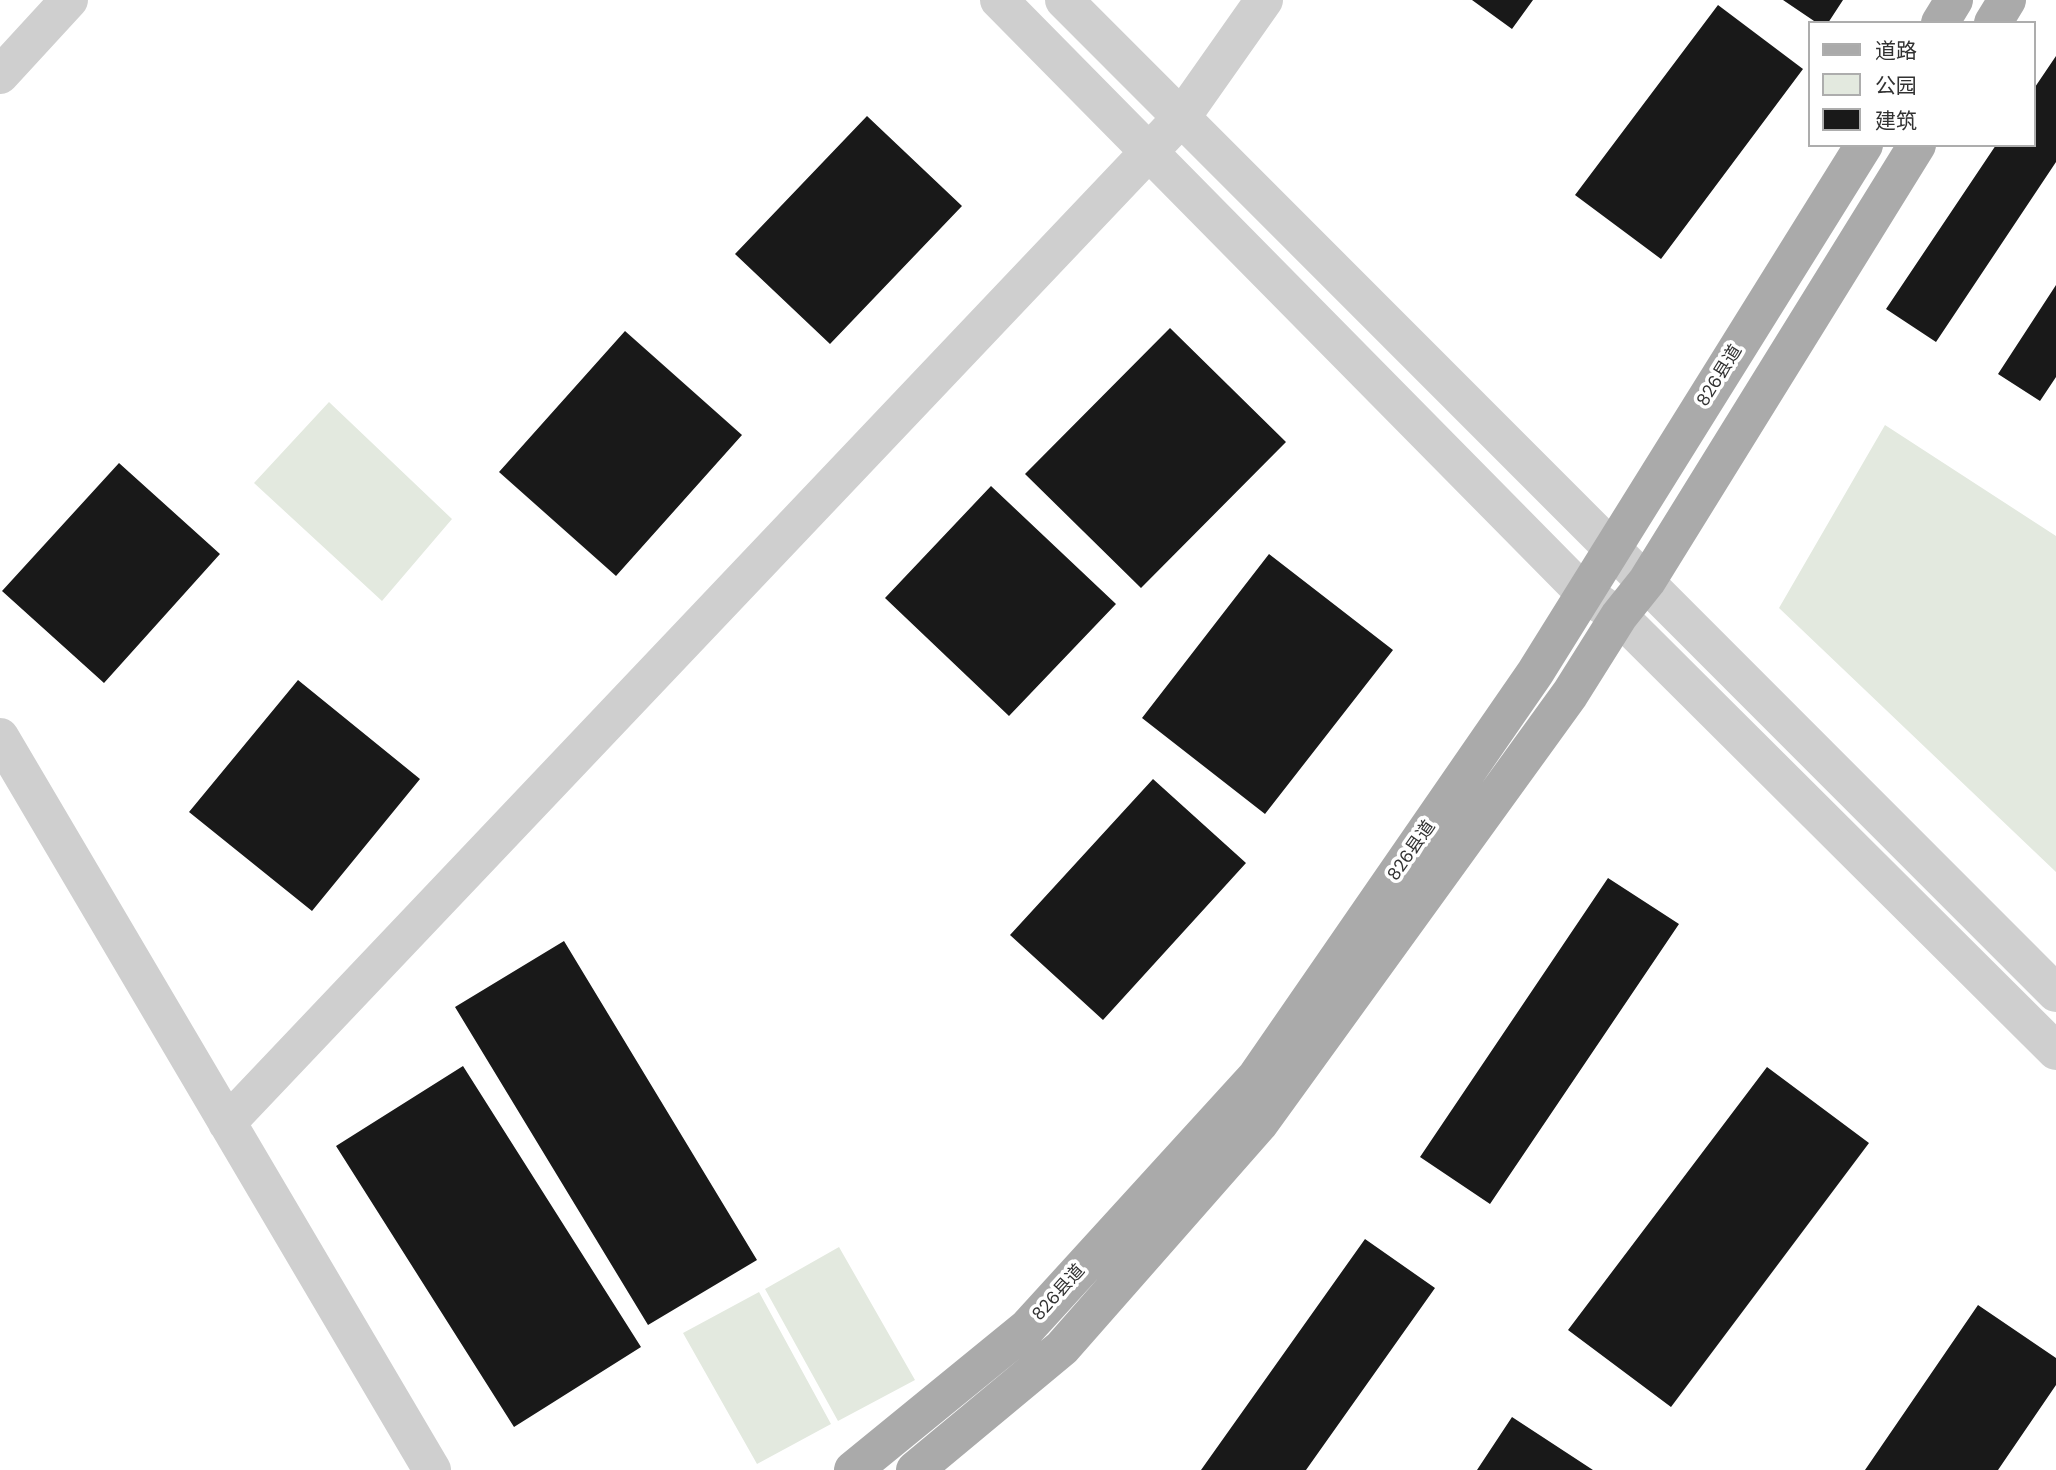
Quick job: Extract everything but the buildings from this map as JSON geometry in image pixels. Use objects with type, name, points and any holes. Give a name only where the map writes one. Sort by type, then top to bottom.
[{"type":"main road","points":[[1941,21],[1954,0]]},
{"type":"main road","points":[[1994,21],[2007,0]]},
{"type":"main road","name":"826县道","points":[[853,1470],[1027,1328],[1256,1077],[1535,673],[1863,147]]},
{"type":"main road","name":"826县道","points":[[915,1470],[1062,1348],[1259,1124],[1570,694],[1619,616],[1647,582],[1916,147]]},
{"type":"street","points":[[0,75],[69,0]]},
{"type":"street","points":[[999,0],[1585,594],[1619,616],[2056,1051]]},
{"type":"street","points":[[1063,0],[1611,551],[1647,582],[2056,993]]},
{"type":"street","points":[[228,1123],[1181,118],[1264,0]]},
{"type":"street","points":[[0,737],[432,1470]]},
{"type":"green space","points":[[329,402],[452,519],[382,601],[254,483]]},
{"type":"green space","points":[[1885,425],[2056,536],[2056,872],[1779,608]]},
{"type":"green space","points":[[839,1247],[915,1380],[838,1421],[765,1289]]},
{"type":"green space","points":[[759,1292],[831,1424],[757,1464],[683,1333]]}]
